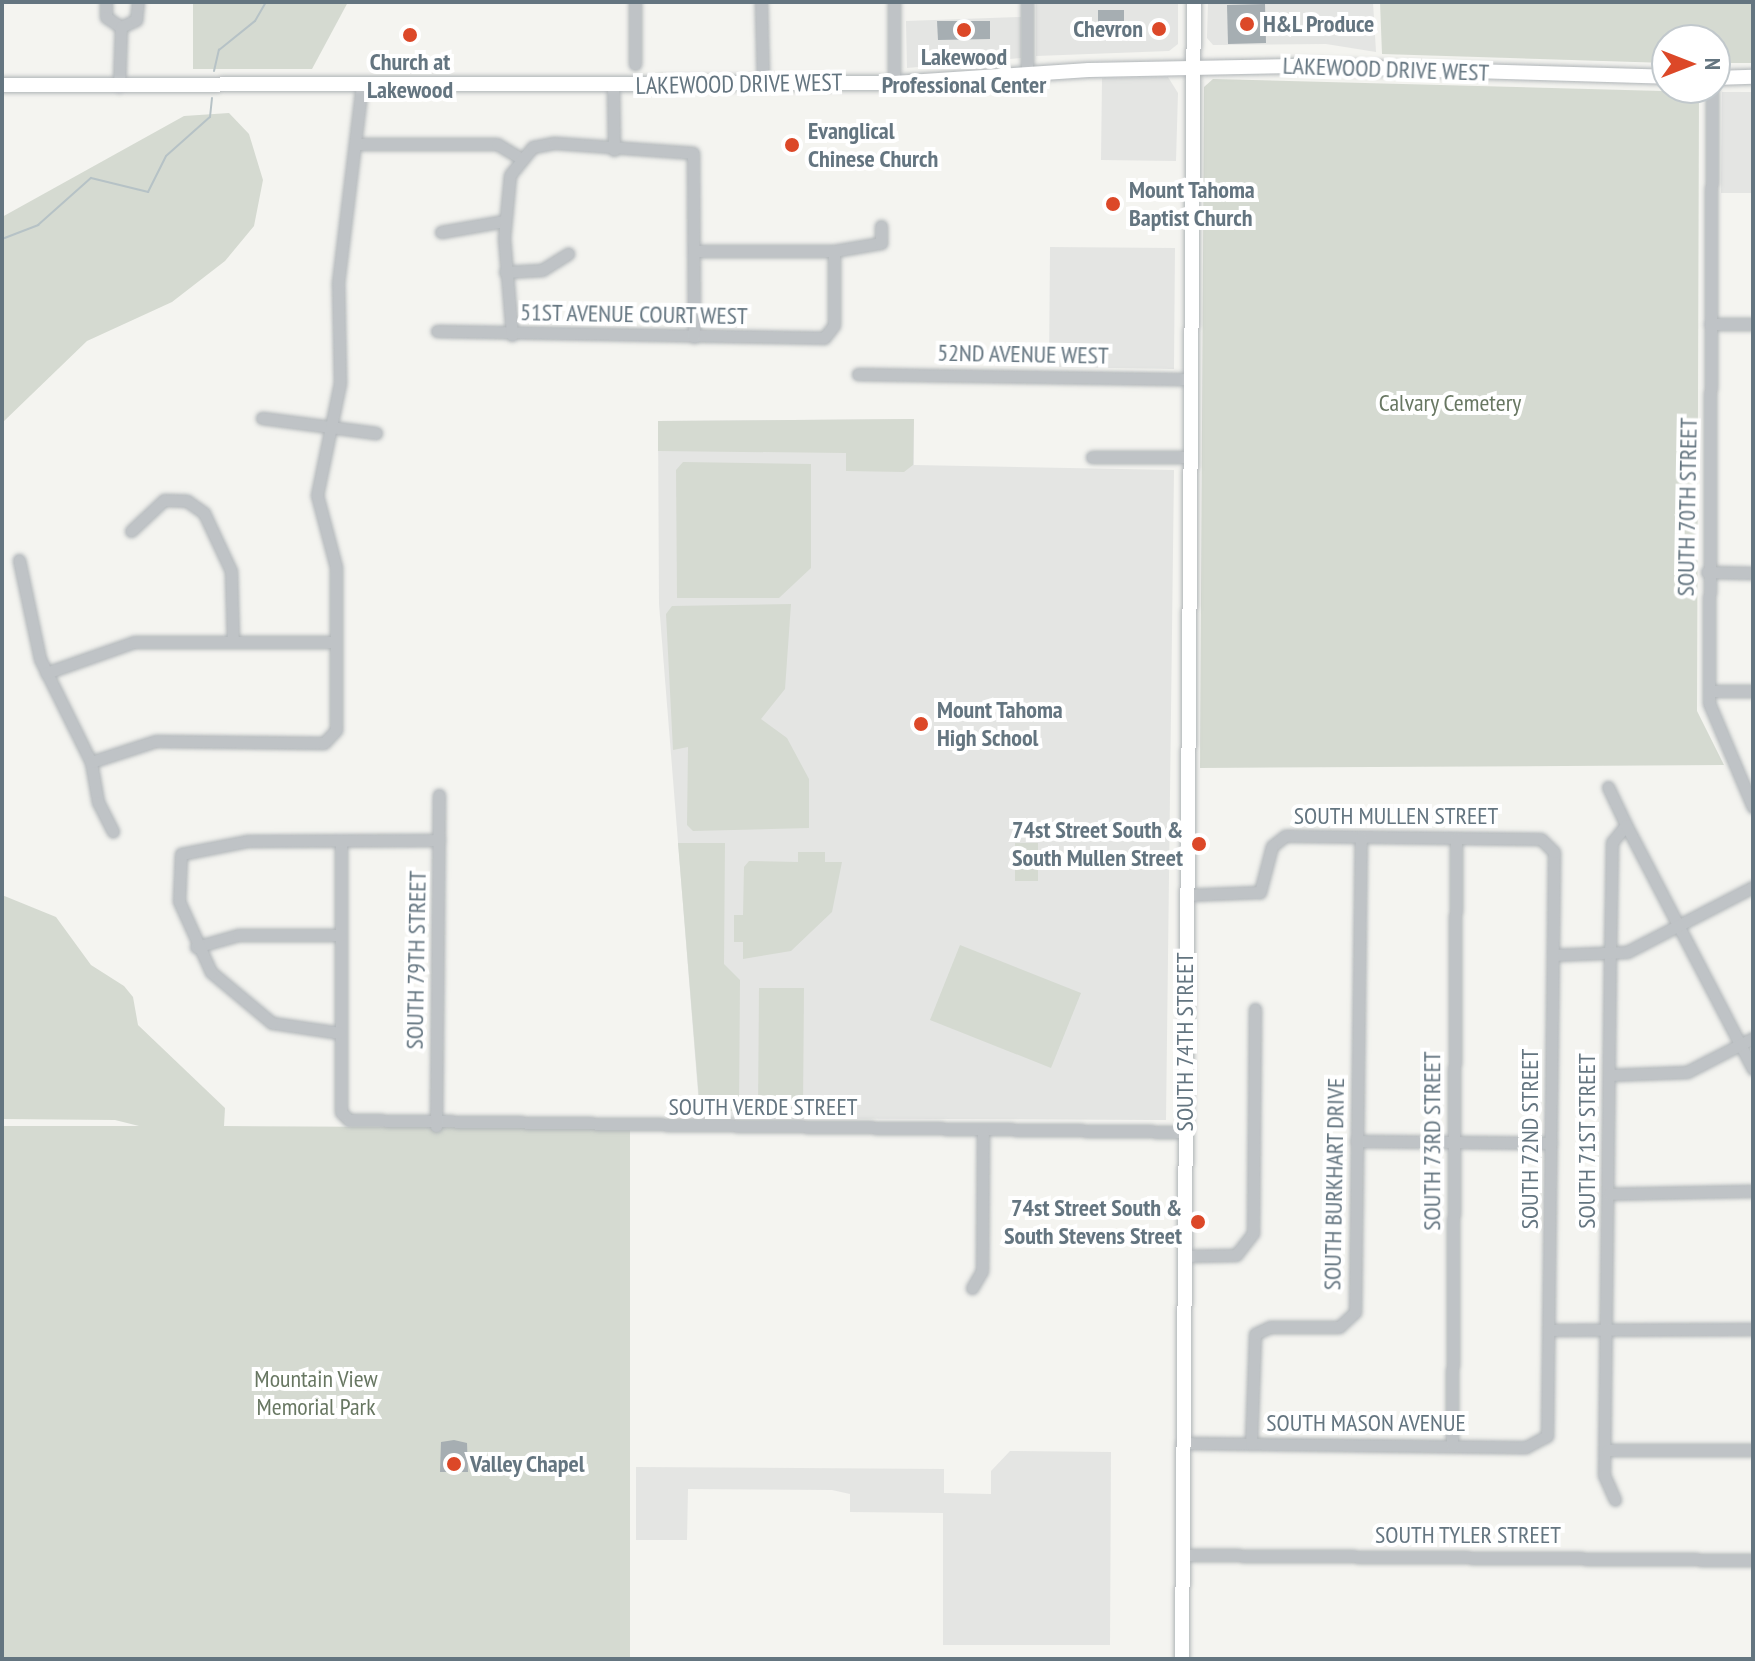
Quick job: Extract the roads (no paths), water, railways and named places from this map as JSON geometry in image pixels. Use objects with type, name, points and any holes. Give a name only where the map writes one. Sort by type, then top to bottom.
[{"type":"main road","name":"SOUTH 74TH STREET","points":[[1182,1659],[1187,379],[1194,2]]},
{"type":"main road","name":"LAKEWOOD DRIVE WEST","points":[[2,85],[894,83],[1192,67],[1651,77]]},
{"type":"main road","points":[[1731,78],[1753,77]]},
{"type":"street","points":[[106,2],[106,17],[121,27]]},
{"type":"street","points":[[635,2],[635,64]]},
{"type":"street","points":[[761,2],[763,84]]},
{"type":"street","points":[[894,2],[894,83]]},
{"type":"street","points":[[1027,2],[1027,74]]},
{"type":"street","points":[[121,27],[136,20],[139,3]]},
{"type":"street","points":[[119,87],[121,27]]},
{"type":"street","points":[[613,85],[614,150]]},
{"type":"street","points":[[91,762],[156,741],[331,738],[337,726],[336,567],[317,495],[340,383],[338,283],[362,86]]},
{"type":"street","name":"SOUTH 70TH STREET","points":[[1712,104],[1707,572],[1709,691],[1711,719],[1753,807]]},
{"type":"street","points":[[355,144],[497,144],[520,158]]},
{"type":"street","points":[[512,335],[505,272],[504,221],[510,175],[520,158],[546,144],[614,150],[692,151],[694,337]]},
{"type":"street","points":[[441,232],[504,221]]},
{"type":"street","points":[[695,251],[834,251],[881,243],[881,226]]},
{"type":"street","name":"51ST AVENUE COURT WEST","points":[[437,331],[512,335],[830,336],[834,251]]},
{"type":"street","points":[[505,272],[542,270],[568,254]]},
{"type":"street","points":[[1710,324],[1753,324]]},
{"type":"street","name":"52ND AVENUE WEST","points":[[858,374],[1187,379]]},
{"type":"street","points":[[262,418],[332,430],[376,433]]},
{"type":"street","points":[[1092,457],[1187,457]]},
{"type":"street","points":[[131,531],[164,500],[187,501],[204,513],[231,571],[233,641]]},
{"type":"street","points":[[19,560],[46,673],[91,762],[98,802],[113,831]]},
{"type":"street","points":[[1707,572],[1753,573]]},
{"type":"street","points":[[46,673],[134,642],[336,642]]},
{"type":"street","points":[[1709,691],[1753,691]]},
{"type":"street","points":[[1608,787],[1753,1069]]},
{"type":"street","name":"SOUTH 79TH STREET","points":[[436,1126],[439,795]]},
{"type":"street","name":"SOUTH 71ST STREET","points":[[1615,1500],[1604,1484],[1607,1450],[1610,954],[1612,842],[1626,825]]},
{"type":"street","name":"SOUTH MULLEN STREET","points":[[1186,895],[1260,892],[1272,846],[1285,836],[1456,838],[1550,843]]},
{"type":"street","name":"SOUTH BURKHART DRIVE","points":[[1251,1444],[1255,1334],[1270,1327],[1339,1327],[1355,1312],[1361,837]]},
{"type":"street","name":"SOUTH 73RD STREET","points":[[1452,1445],[1456,838]]},
{"type":"street","points":[[341,841],[340,1033],[299,1031],[258,1014],[211,972],[196,947],[179,901],[184,851],[239,841],[439,840]]},
{"type":"street","name":"SOUTH 72ND STREET","points":[[1547,1436],[1552,1330],[1553,955],[1550,843]]},
{"type":"street","points":[[1553,955],[1610,954],[1678,927],[1753,887]]},
{"type":"street","points":[[196,947],[238,935],[340,935]]},
{"type":"street","points":[[1184,1256],[1228,1257],[1246,1250],[1253,1225],[1255,1009]]},
{"type":"street","name":"SOUTH VERDE STREET","points":[[340,1033],[342,1118],[436,1126],[1185,1132]]},
{"type":"street","points":[[1610,1075],[1687,1072],[1753,1038]]},
{"type":"street","points":[[972,1288],[982,1271],[983,1130]]},
{"type":"street","points":[[1356,1141],[1551,1143]]},
{"type":"street","points":[[1609,1194],[1753,1191]]},
{"type":"street","points":[[1552,1330],[1753,1329]]},
{"type":"street","name":"SOUTH MASON AVENUE","points":[[1181,1443],[1526,1447],[1547,1436]]},
{"type":"street","points":[[1607,1450],[1753,1450]]},
{"type":"street","name":"SOUTH TYLER STREET","points":[[1182,1555],[1753,1560]]},
{"type":"waterway","points":[[214,71],[219,50],[255,21],[266,2]]},
{"type":"waterway","points":[[2,239],[38,225],[91,178],[148,192],[166,156],[210,117],[212,98]]},
{"type":"place","name":"H&L Produce","points":[[1247,24]]},
{"type":"place","name":"Chevron","points":[[1159,29]]},
{"type":"place","name":"Lakewood Professional Center","points":[[964,30]]},
{"type":"place","name":"Church at Lakewood","points":[[410,35]]},
{"type":"place","name":"Evanglical Chinese Church","points":[[792,145]]},
{"type":"place","name":"Mount Tahoma Baptist Church","points":[[1113,204]]},
{"type":"place","name":"Mount Tahoma High School","points":[[921,724]]},
{"type":"place","name":"74st Street South & South Mullen Street","points":[[1199,844]]},
{"type":"place","name":"74st Street South & South Stevens Street","points":[[1198,1222]]},
{"type":"place","name":"Valley Chapel","points":[[454,1464]]},
{"type":"park label","name":"Calvary Cemetery","points":[[1450,403]]},
{"type":"park label","name":"Mountain View Memorial Park","points":[[316,1393]]}]
